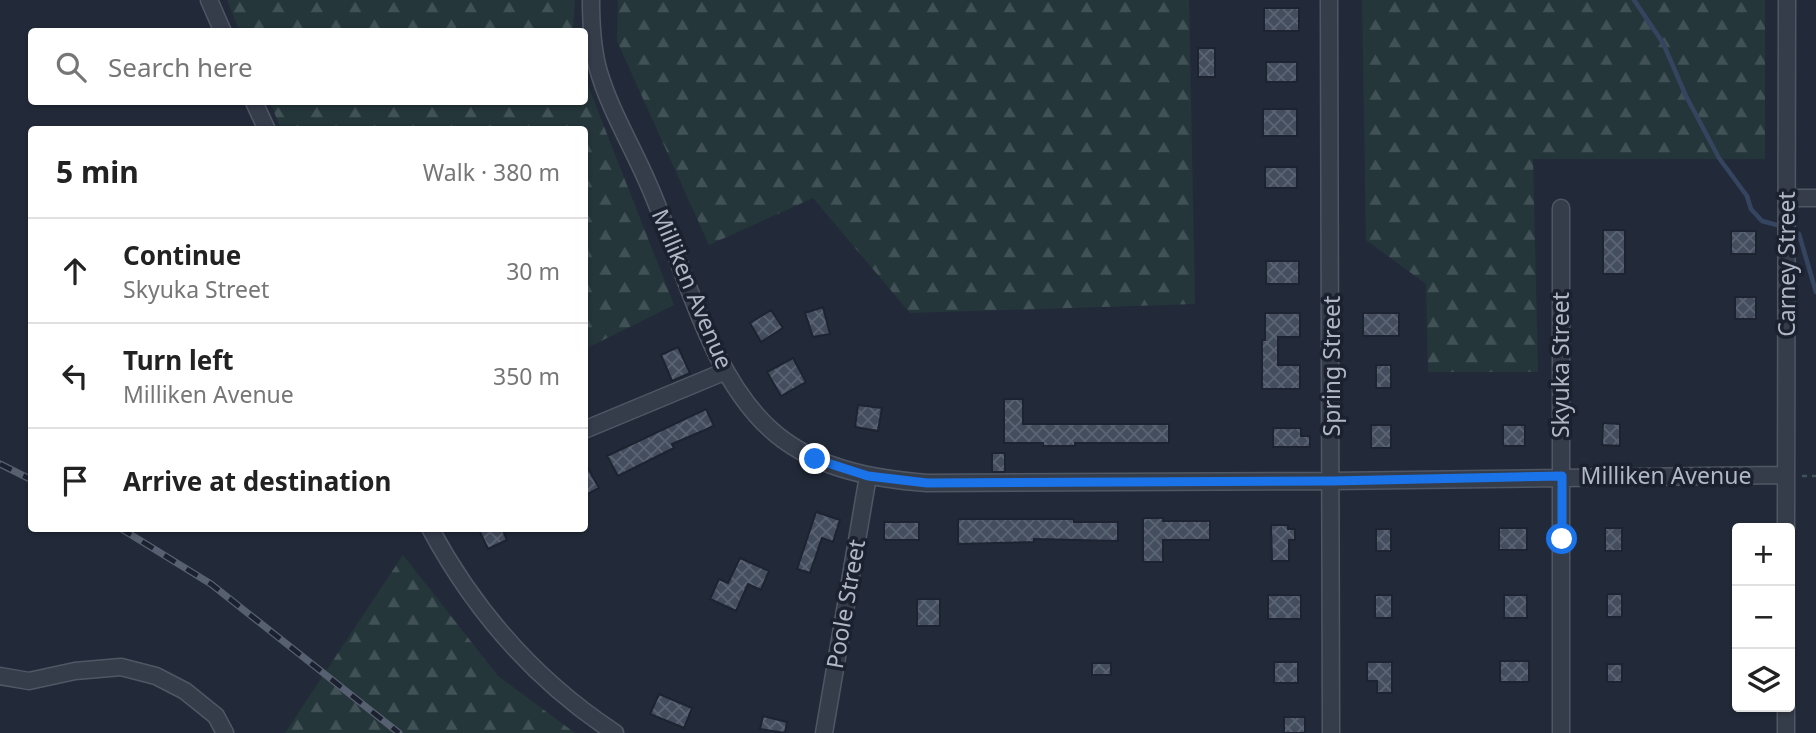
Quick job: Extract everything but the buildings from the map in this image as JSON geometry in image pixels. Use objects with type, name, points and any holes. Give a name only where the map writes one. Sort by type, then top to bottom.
[{"type":"street","points":[[209,0],[221,28]]},
{"type":"street","name":"Milliken Avenue","points":[[591,0],[592,34],[598,68],[609,101],[648,182],[701,318],[726,371],[757,416],[801,453],[815,459],[868,476],[927,483],[1786,475]]},
{"type":"street","name":"Spring Street","points":[[1329,0],[1331,733]]},
{"type":"street","name":"Carney Street","points":[[1786,523],[1787,0]]},
{"type":"street","points":[[255,105],[265,126]]},
{"type":"street","points":[[1787,206],[1816,198]]},
{"type":"street","name":"Skyuka Street","points":[[1561,208],[1561,733]]},
{"type":"street","points":[[588,428],[726,371]]},
{"type":"street","name":"Poole Street","points":[[824,733],[868,476]]},
{"type":"street","points":[[432,532],[465,588],[523,659],[556,689],[615,733]]},
{"type":"street","points":[[0,676],[29,681],[75,671],[121,667],[156,676],[185,691],[216,716],[225,733]]},
{"type":"street","points":[[1786,712],[1786,733]]},
{"type":"green space","points":[[227,0],[575,0],[573,28],[238,28]]},
{"type":"green space","points":[[618,0],[1189,0],[1195,304],[910,313],[813,198],[709,245],[617,41]]},
{"type":"green space","points":[[1362,0],[1765,0],[1765,159],[1533,159],[1538,372],[1428,372],[1426,284],[1366,240]]},
{"type":"green space","points":[[588,86],[674,305],[588,348],[588,126],[280,126],[271,105],[588,105]]},
{"type":"green space","points":[[403,555],[498,676],[575,733],[285,733]]},
{"type":"waterway","points":[[1634,0],[1663,43],[1686,96],[1719,158],[1747,196],[1751,209],[1762,221],[1784,227]]},
{"type":"waterway","points":[[1792,230],[1799,234],[1816,292]]},
{"type":"railway","points":[[0,464],[28,478]]},
{"type":"railway","points":[[126,532],[211,584],[399,733]]},
{"type":"route","points":[[815,459],[868,476],[927,483],[1332,481],[1562,476],[1562,539]]}]
